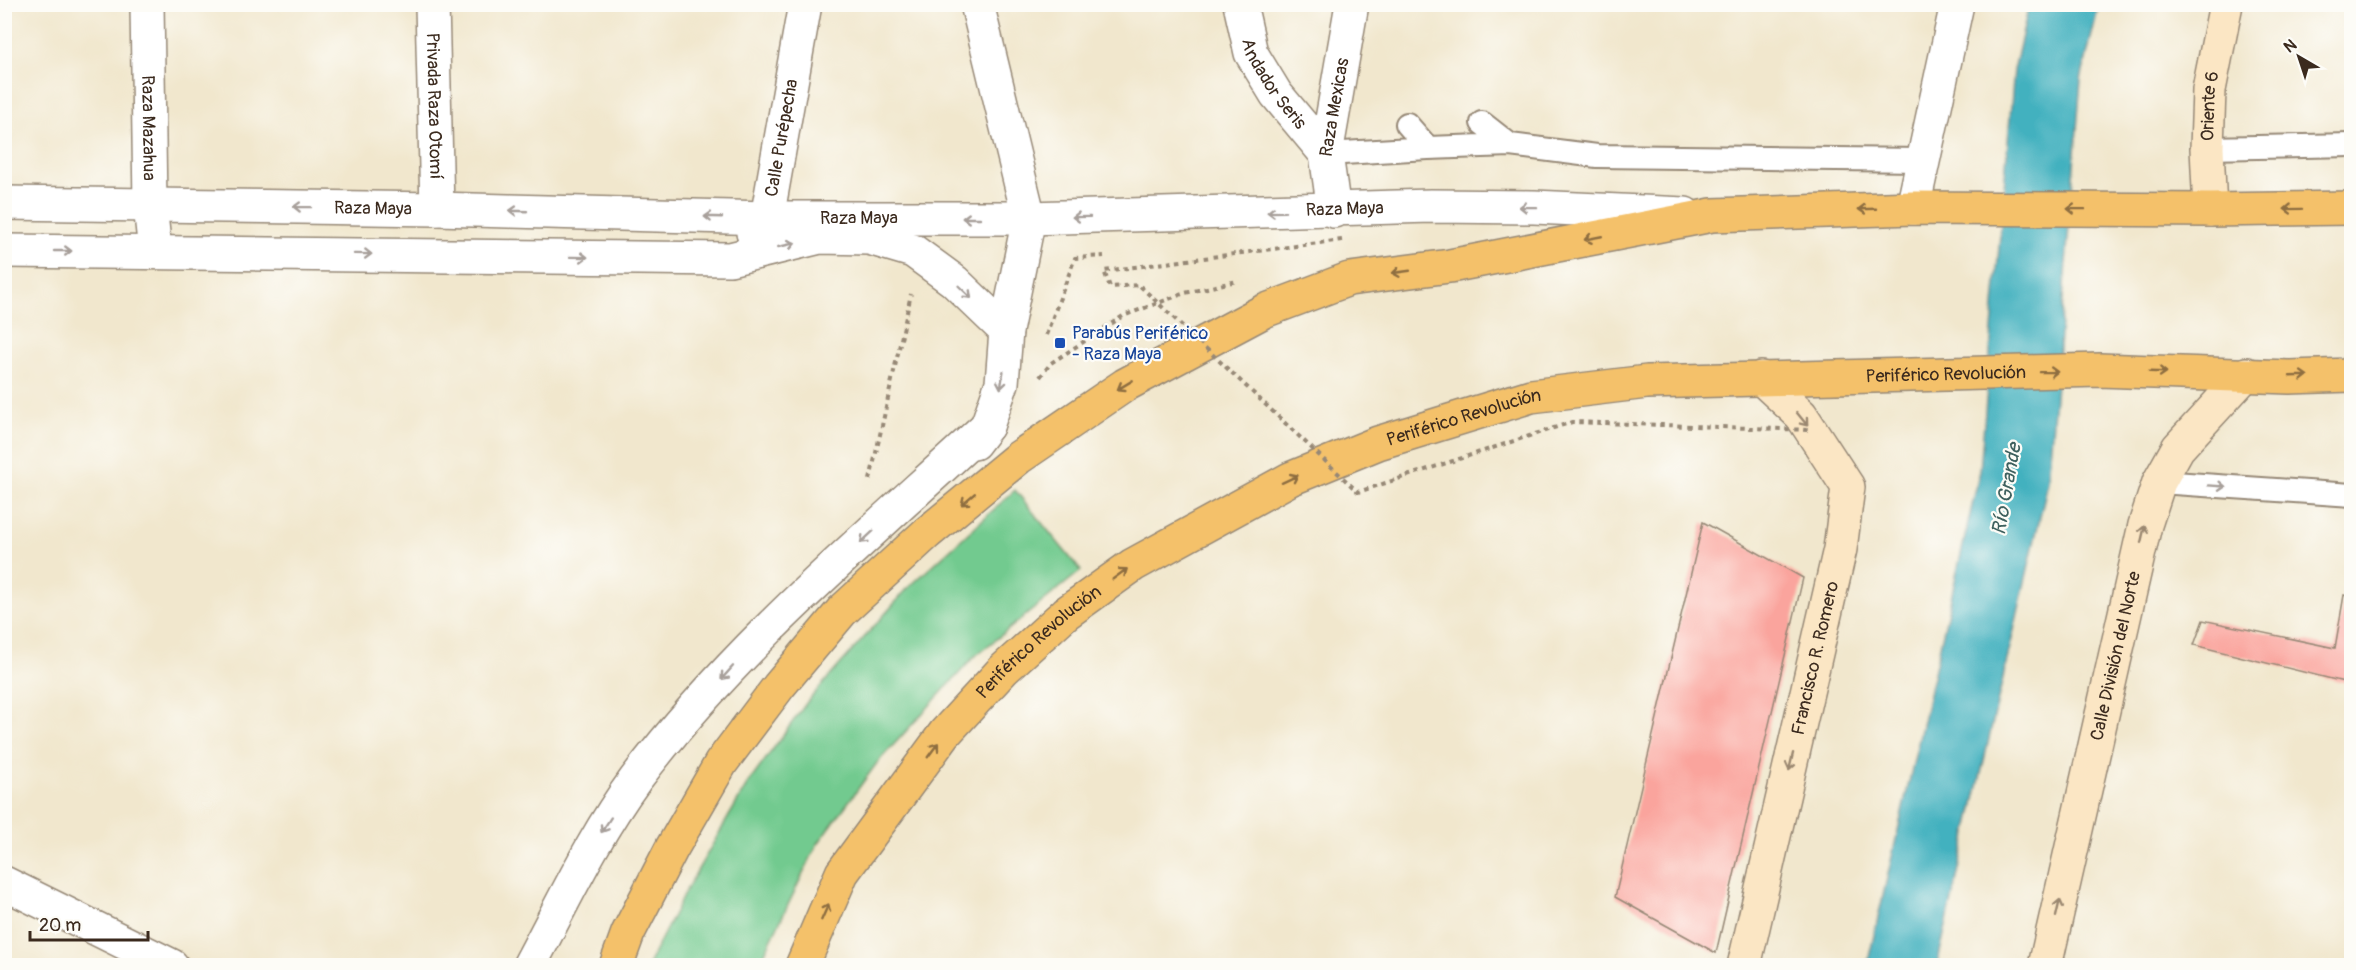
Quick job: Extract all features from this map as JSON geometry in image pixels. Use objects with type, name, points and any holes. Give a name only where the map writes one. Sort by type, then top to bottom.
[{"type":"highway","points":[[616,966],[628,933],[672,848],[721,763],[779,686],[842,611],[927,533],[1018,458],[1125,385],[1264,311],[1349,279],[1450,266],[1712,215],[1988,207],[2135,210],[2352,208]]},
{"type":"highway","name":"Periférico Revolución","points":[[802,966],[842,873],[945,733],[1003,670],[1066,613],[1133,565],[1290,479],[1378,443],[1531,396],[1647,382],[2100,370],[2289,376],[2352,375]]},
{"type":"main road","name":"Oriente 6","points":[[2210,210],[2207,148],[2209,90],[2226,4]]},
{"type":"main road","name":"Calle División del Norte","points":[[2045,966],[2145,525],[2159,482],[2178,448],[2246,374]]},
{"type":"main road","name":"Francisco R. Romero","points":[[1744,966],[1839,549],[1848,487],[1801,415],[1761,378]]},
{"type":"street","name":"Raza Mazahua","points":[[147,4],[150,205],[155,252]]},
{"type":"street","name":"Privada Raza Otomí","points":[[432,4],[437,209]]},
{"type":"street","name":"Calle Purépecha","points":[[730,259],[767,218],[805,4]]},
{"type":"street","points":[[842,611],[987,426],[1002,383],[1006,331],[1029,218],[977,4]]},
{"type":"street","name":"Andador Seris","points":[[1239,4],[1251,53],[1276,93],[1326,154]]},
{"type":"street","name":"Raza Mexicas","points":[[1338,226],[1326,154],[1352,4]]},
{"type":"street","points":[[1912,208],[1957,4]]},
{"type":"street","name":"Raza Maya","points":[[4,203],[437,209],[767,218],[1029,218],[1338,226],[1431,206],[1712,215]]},
{"type":"street","name":"Raza Maya","points":[[4,251],[730,259],[820,237],[869,238],[913,251],[954,281],[1006,331]]},
{"type":"street","points":[[529,966],[598,837],[634,782],[676,729],[749,649],[987,426]]},
{"type":"street","points":[[4,884],[172,966]]},
{"type":"lane","points":[[1482,123],[1510,145]]},
{"type":"lane","points":[[1407,124],[1428,148]]},
{"type":"lane","points":[[1326,154],[1510,145],[1597,156],[1923,160]]},
{"type":"lane","points":[[2207,148],[2352,145]]},
{"type":"lane","points":[[2159,482],[2352,495]]},
{"type":"path","points":[[1238,247],[1338,226]]},
{"type":"path","points":[[1338,226],[1104,271],[1110,287],[1139,285],[1358,492],[1572,422],[1811,430]]},
{"type":"path","points":[[1042,344],[1075,258],[1110,255]]},
{"type":"path","points":[[1036,380],[1051,363],[1123,316],[1185,293],[1242,280]]},
{"type":"path","points":[[868,489],[912,291]]},
{"type":"green space","points":[[1015,490],[1081,571],[974,657],[877,763],[817,845],[759,965],[648,965],[686,890],[747,785],[807,702],[908,588]]},
{"type":"water","name":"Río Grande","points":[[2029,5],[2099,5],[2081,80],[2048,482],[1937,965],[1867,966],[1980,471],[2014,70]]},
{"type":"building","points":[[1703,522],[1803,578],[1716,953],[1615,897]]},
{"type":"building","points":[[2344,595],[2352,597],[2352,684],[2194,645],[2203,620],[2335,648]]},
{"type":"place","name":"Parabús Periférico - Raza Maya","points":[[1060,343]]}]
